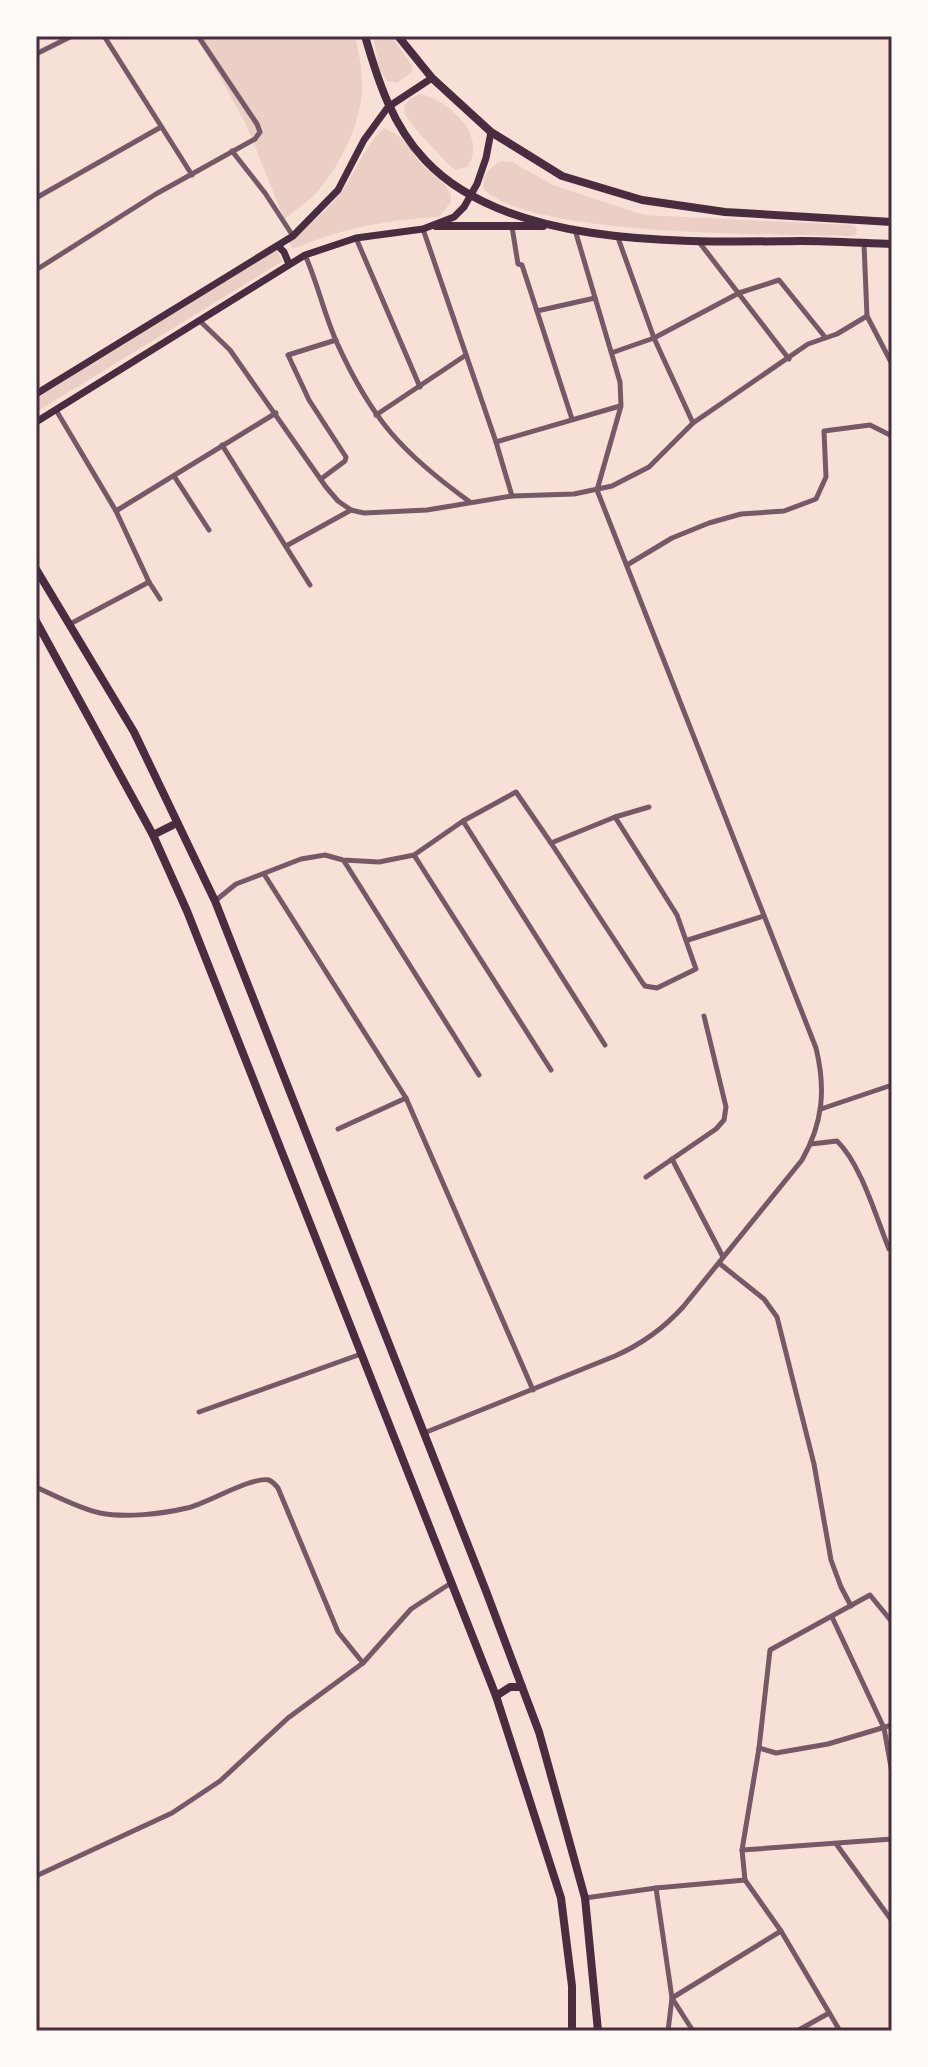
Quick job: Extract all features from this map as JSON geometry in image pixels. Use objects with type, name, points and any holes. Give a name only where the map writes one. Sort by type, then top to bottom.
[{"type":"main road","points":[[365,36],[388,107],[424,159],[444,178],[471,196],[518,216],[575,230],[699,242],[892,244]]},
{"type":"main road","points":[[398,36],[432,78],[491,132],[562,176],[642,200],[725,212],[892,222]]},
{"type":"main road","points":[[36,394],[293,236],[338,190],[364,140],[388,107],[432,78]]},
{"type":"main road","points":[[36,422],[305,255],[356,238],[436,226],[454,217],[471,196],[482,171],[491,132]]},
{"type":"main road","points":[[436,226],[556,225]]},
{"type":"main road","points":[[278,246],[287,256],[289,264]]},
{"type":"main road","points":[[36,569],[134,732],[215,901],[522,1687],[539,1732],[585,1898],[598,2031]]},
{"type":"main road","points":[[36,621],[153,835],[187,911],[496,1696],[561,1898],[572,1986],[572,2031]]},
{"type":"main road","points":[[153,835],[177,823]]},
{"type":"main road","points":[[496,1696],[510,1687],[522,1687]]},
{"type":"street","points":[[37,53],[72,36]]},
{"type":"street","points":[[104,36],[192,175]]},
{"type":"street","points":[[36,270],[156,194],[255,139],[260,132],[198,36]]},
{"type":"street","points":[[36,198],[161,127]]},
{"type":"street","points":[[232,151],[293,236]]},
{"type":"street","points":[[512,227],[518,264],[522,265],[572,419]]},
{"type":"street","points":[[423,229],[512,496]]},
{"type":"street","points":[[424,1433],[641,1343],[674,1317],[793,1171],[811,1144],[821,1109],[822,1079],[816,1048],[597,490],[621,406],[620,382],[575,230]]},
{"type":"street","points":[[617,235],[654,338],[693,423]]},
{"type":"street","points":[[356,238],[420,387]]},
{"type":"street","points":[[699,242],[789,359]]},
{"type":"street","points":[[864,243],[867,316],[892,364]]},
{"type":"street","points":[[305,255],[336,340],[376,415],[412,458],[471,502]]},
{"type":"street","points":[[613,352],[654,338],[739,293],[779,280],[825,338]]},
{"type":"street","points":[[537,311],[595,298]]},
{"type":"street","points":[[201,322],[230,350],[338,501],[351,510],[364,513],[427,510],[512,496],[597,490],[625,481],[649,467],[693,423],[808,344],[867,316]]},
{"type":"street","points":[[321,479],[346,457],[309,400],[288,355],[336,340]]},
{"type":"street","points":[[376,415],[466,355]]},
{"type":"street","points":[[496,442],[621,406]]},
{"type":"street","points":[[56,410],[116,511],[160,599]]},
{"type":"street","points":[[116,511],[276,413]]},
{"type":"street","points":[[627,565],[672,538],[709,523],[741,514],[784,511],[816,499],[826,477],[824,431],[870,425],[892,436]]},
{"type":"street","points":[[222,445],[310,585]]},
{"type":"street","points":[[174,476],[209,530]]},
{"type":"street","points":[[286,546],[351,510]]},
{"type":"street","points":[[69,625],[149,582]]},
{"type":"street","points":[[215,901],[236,884],[301,859],[325,855],[343,860],[379,862],[414,855],[463,821],[516,792],[645,986],[657,988],[696,969],[677,915],[615,817]]},
{"type":"street","points":[[551,843],[649,807]]},
{"type":"street","points":[[463,821],[605,1045]]},
{"type":"street","points":[[414,855],[551,1070]]},
{"type":"street","points":[[343,860],[479,1075]]},
{"type":"street","points":[[264,874],[406,1098],[533,1390]]},
{"type":"street","points":[[688,940],[764,916]]},
{"type":"street","points":[[646,1177],[719,1127],[726,1116],[704,1016]]},
{"type":"street","points":[[821,1109],[892,1085]]},
{"type":"street","points":[[338,1129],[406,1098]]},
{"type":"street","points":[[811,1144],[837,1141],[843,1147],[854,1165],[892,1257]]},
{"type":"street","points":[[672,1159],[721,1260],[764,1299],[777,1317],[814,1464],[831,1560],[851,1606]]},
{"type":"street","points":[[199,1412],[361,1354]]},
{"type":"street","points":[[36,1487],[100,1513],[126,1515],[182,1510],[253,1482],[266,1479],[272,1482],[278,1488],[338,1632],[363,1663]]},
{"type":"street","points":[[36,1876],[172,1813],[220,1781],[288,1718],[363,1663],[411,1609],[451,1583]]},
{"type":"street","points":[[840,2031],[781,1931],[745,1880],[742,1850],[759,1748],[770,1650],[870,1595],[892,1622]]},
{"type":"street","points":[[832,1617],[884,1728],[892,1773]]},
{"type":"street","points":[[759,1748],[776,1753],[828,1744],[892,1725]]},
{"type":"street","points":[[742,1850],[892,1839]]},
{"type":"street","points":[[836,1844],[892,1921]]},
{"type":"street","points":[[585,1898],[745,1880]]},
{"type":"street","points":[[656,1888],[672,1998],[668,2031]]},
{"type":"street","points":[[672,1998],[781,1931]]},
{"type":"street","points":[[672,1998],[693,2031]]},
{"type":"street","points":[[797,2031],[829,2013]]},
{"type":"shaded area","points":[[197,36],[355,36],[362,91],[353,131],[341,158],[325,182],[310,199],[284,219],[246,124]]},
{"type":"shaded area","points":[[373,36],[391,36],[412,65],[412,72],[397,83],[387,81],[380,70]]},
{"type":"shaded area","points":[[420,94],[442,103],[462,121],[473,144],[467,167],[455,170],[405,114],[404,106]]},
{"type":"shaded area","points":[[384,128],[405,142],[424,166],[444,184],[451,195],[451,202],[439,217],[364,226],[293,249],[288,241],[334,202]]},
{"type":"shaded area","points":[[502,161],[512,162],[553,185],[644,215],[852,225],[857,234],[770,235],[657,230],[550,216],[510,205],[484,189],[487,172]]},
{"type":"shaded area","points":[[276,250],[283,261],[36,412],[36,399]]}]
